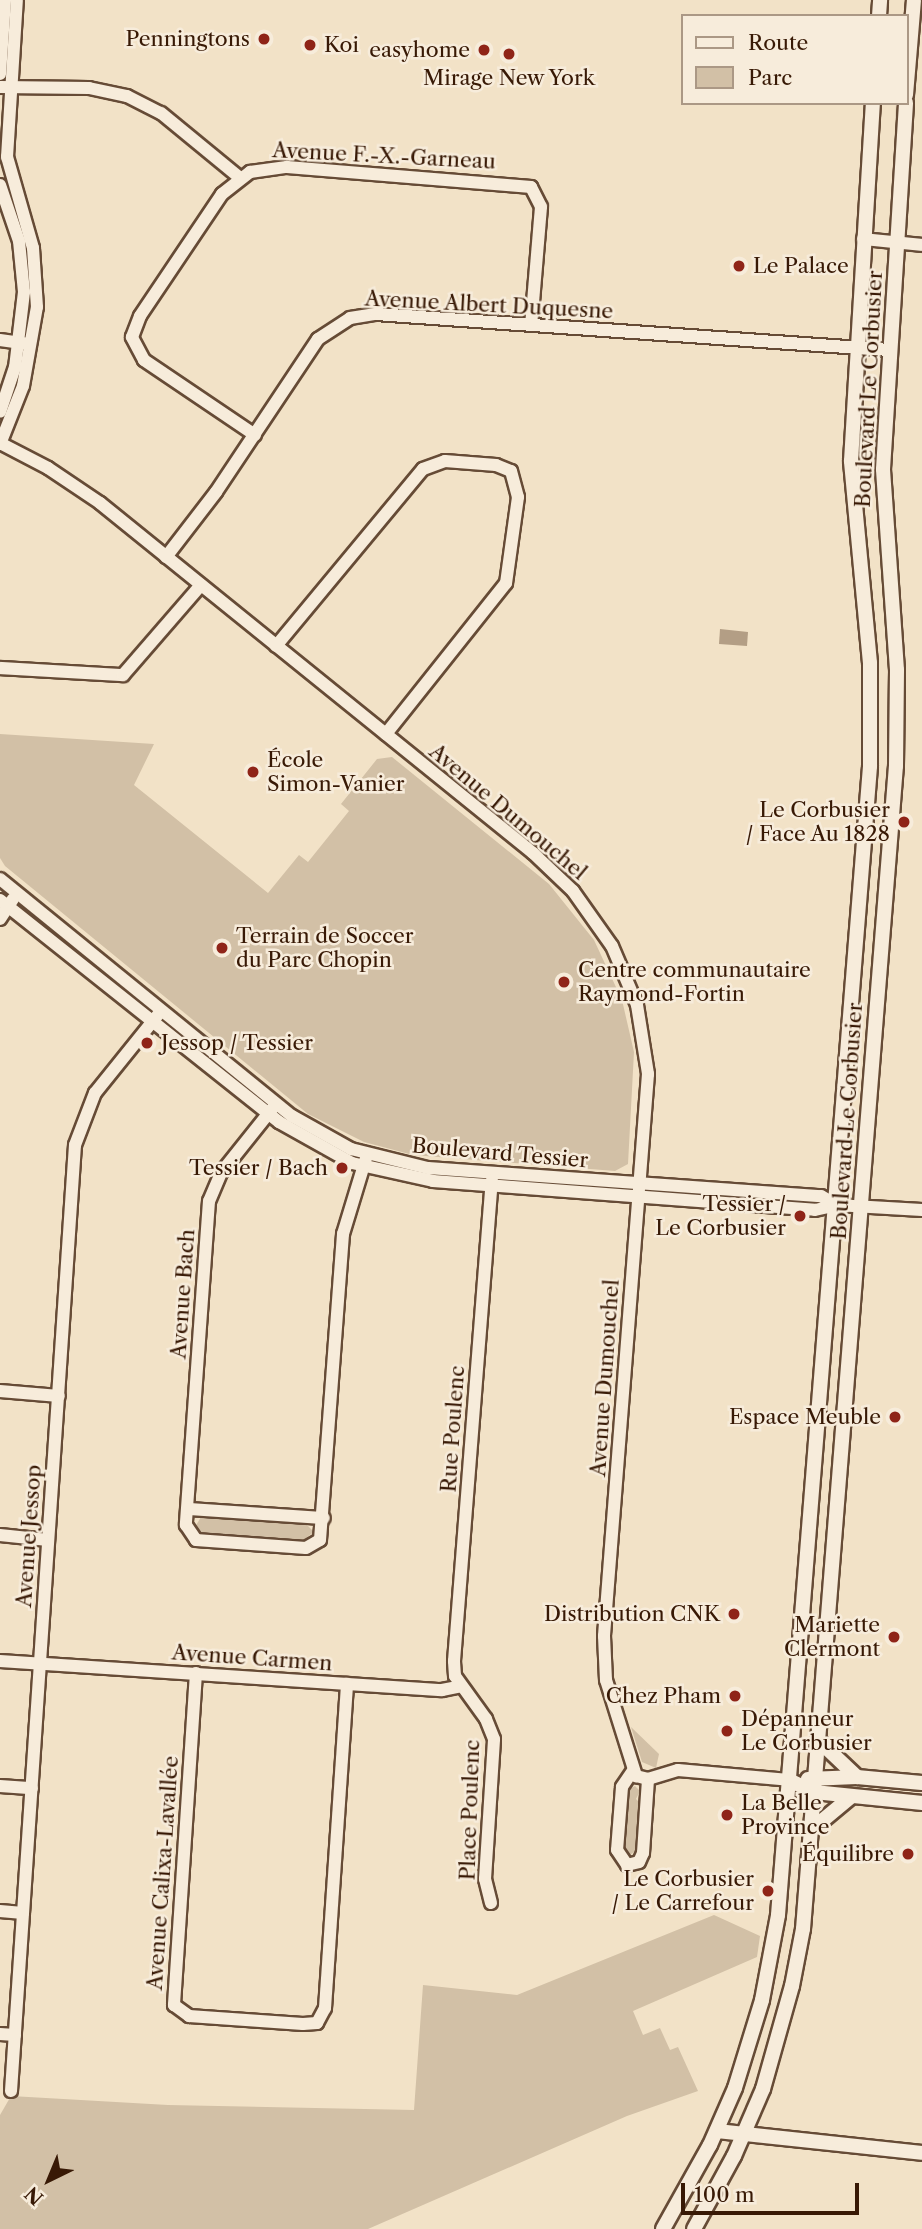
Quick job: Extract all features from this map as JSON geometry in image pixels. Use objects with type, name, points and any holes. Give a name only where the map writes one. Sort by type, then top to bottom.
[{"type":"street","points":[[0,74],[5,0]]},
{"type":"street","points":[[0,443],[23,386],[36,272],[28,225],[8,164],[5,87],[17,0]]},
{"type":"street","points":[[908,71],[914,0]]},
{"type":"street","points":[[5,87],[89,88],[127,96],[161,113],[239,177],[222,194],[140,316],[132,340],[144,360],[255,435]]},
{"type":"street","name":"Boulevard Le Corbusier","points":[[663,2229],[716,2131],[748,2047],[769,1965],[789,1780],[871,736],[867,618],[851,483],[856,347],[873,105]]},
{"type":"street","name":"Boulevard Le Corbusier","points":[[694,2229],[744,2134],[772,2062],[802,1936],[862,1207],[897,736],[897,670],[883,488],[889,350],[906,105]]},
{"type":"street","name":"Avenue F.-X.-Garneau","points":[[239,177],[287,167],[531,187],[541,203],[531,325]]},
{"type":"street","points":[[0,185],[22,254],[26,344],[0,412]]},
{"type":"street","points":[[863,239],[922,245]]},
{"type":"street","name":"Avenue Albert Duquesne","points":[[166,557],[255,435],[318,340],[344,320],[376,314],[889,350]]},
{"type":"street","points":[[0,340],[26,344]]},
{"type":"street","name":"Avenue Dumouchel","points":[[0,443],[90,496],[562,878],[612,946],[634,995],[647,1052],[639,1197],[603,1649],[606,1680],[632,1772]]},
{"type":"street","points":[[276,646],[423,469],[445,461],[509,469],[517,482],[518,497],[506,583],[386,734]]},
{"type":"street","points":[[0,668],[123,675],[201,585]]},
{"type":"street","name":"Boulevard Tessier","points":[[0,879],[308,1142],[365,1161],[428,1168],[492,1180],[639,1197],[815,1210],[836,1205],[922,1210]]},
{"type":"street","points":[[0,919],[4,902],[17,894]]},
{"type":"street","name":"Boulevard Tessier","points":[[4,902],[157,1015]]},
{"type":"street","name":"Avenue Jessop","points":[[11,2091],[38,1664],[79,1128],[95,1093],[157,1015]]},
{"type":"street","name":"Avenue Bach","points":[[272,1109],[221,1172],[209,1201],[186,1528],[196,1539],[293,1547],[317,1544],[324,1518],[343,1234],[365,1161]]},
{"type":"street","name":"Boulevard Tessier","points":[[492,1180],[640,1183],[821,1196],[836,1205]]},
{"type":"street","name":"Rue Poulenc","points":[[462,1686],[454,1661],[492,1180]]},
{"type":"street","points":[[0,1391],[59,1396]]},
{"type":"street","points":[[188,1509],[324,1518]]},
{"type":"street","points":[[0,1535],[48,1540]]},
{"type":"street","name":"Avenue Carmen","points":[[0,1661],[442,1690],[462,1686]]},
{"type":"street","name":"Avenue Calixa-Lavallée","points":[[195,1673],[174,2004],[189,2016],[290,2024],[317,2022],[325,2008],[347,1684]]},
{"type":"street","name":"Place Poulenc","points":[[462,1686],[486,1719],[494,1740],[485,1879],[491,1903]]},
{"type":"street","points":[[818,1740],[857,1777]]},
{"type":"street","points":[[648,1779],[643,1853],[639,1861],[627,1865],[617,1850],[622,1787],[632,1772],[648,1779],[682,1770],[789,1780],[852,1796],[922,1803]]},
{"type":"street","points":[[815,1785],[857,1777],[922,1783]]},
{"type":"street","points":[[0,1786],[32,1788]]},
{"type":"street","points":[[811,1830],[852,1796]]},
{"type":"street","points":[[0,1911],[23,1913]]},
{"type":"street","points":[[0,2034],[15,2035]]},
{"type":"street","points":[[716,2131],[922,2153]]},
{"type":"green space","points":[[896,105],[897,139],[889,221]]},
{"type":"green space","points":[[0,734],[154,744],[134,785],[268,893],[299,855],[308,862],[349,811],[341,804],[377,759],[392,757],[549,884],[594,940],[622,1000],[634,1052],[628,1164],[615,1171],[413,1155],[364,1142],[308,1114],[5,866],[0,858]]},
{"type":"green space","points":[[201,1517],[306,1524],[314,1532],[303,1540],[203,1533],[195,1527]]},
{"type":"green space","points":[[631,1727],[659,1754],[656,1768],[642,1762]]},
{"type":"green space","points":[[635,1786],[640,1791],[636,1799],[639,1802],[635,1851],[629,1856],[623,1850],[628,1790]]},
{"type":"green space","points":[[714,1915],[760,1936],[757,1957],[633,2011],[643,2035],[660,2028],[670,2050],[678,2047],[698,2091],[627,2116],[368,2229],[0,2229],[0,2115],[11,2096],[168,2105],[414,2110],[423,1985],[517,1995]]},
{"type":"shaded area","points":[[720,629],[748,632],[747,646],[719,644]]},
{"type":"place","name":"Penningtons","points":[[264,39]]},
{"type":"place","name":"Koi","points":[[310,45]]},
{"type":"place","name":"easyhome","points":[[484,50]]},
{"type":"place","name":"Mirage New York","points":[[509,54]]},
{"type":"place","name":"Le Palace","points":[[739,266]]},
{"type":"place","name":"École Simon-Vanier","points":[[253,772]]},
{"type":"place","name":"Le Corbusier / Face Au 1828","points":[[904,822]]},
{"type":"place","name":"Terrain de Soccer du Parc Chopin","points":[[222,948]]},
{"type":"place","name":"Centre communautaire Raymond-Fortin","points":[[564,982]]},
{"type":"place","name":"Jessop / Tessier","points":[[147,1043]]},
{"type":"place","name":"Tessier / Bach","points":[[342,1168]]},
{"type":"place","name":"Tessier / Le Corbusier","points":[[800,1216]]},
{"type":"place","name":"Espace Meuble","points":[[895,1417]]},
{"type":"place","name":"Distribution CNK","points":[[734,1614]]},
{"type":"place","name":"Mariette Clermont","points":[[894,1637]]},
{"type":"place","name":"Chez Pham","points":[[735,1696]]},
{"type":"place","name":"Dépanneur Le Corbusier","points":[[727,1731]]},
{"type":"place","name":"La Belle Province","points":[[727,1815]]},
{"type":"place","name":"Équilibre","points":[[908,1854]]},
{"type":"place","name":"Le Corbusier / Le Carrefour","points":[[768,1891]]}]
